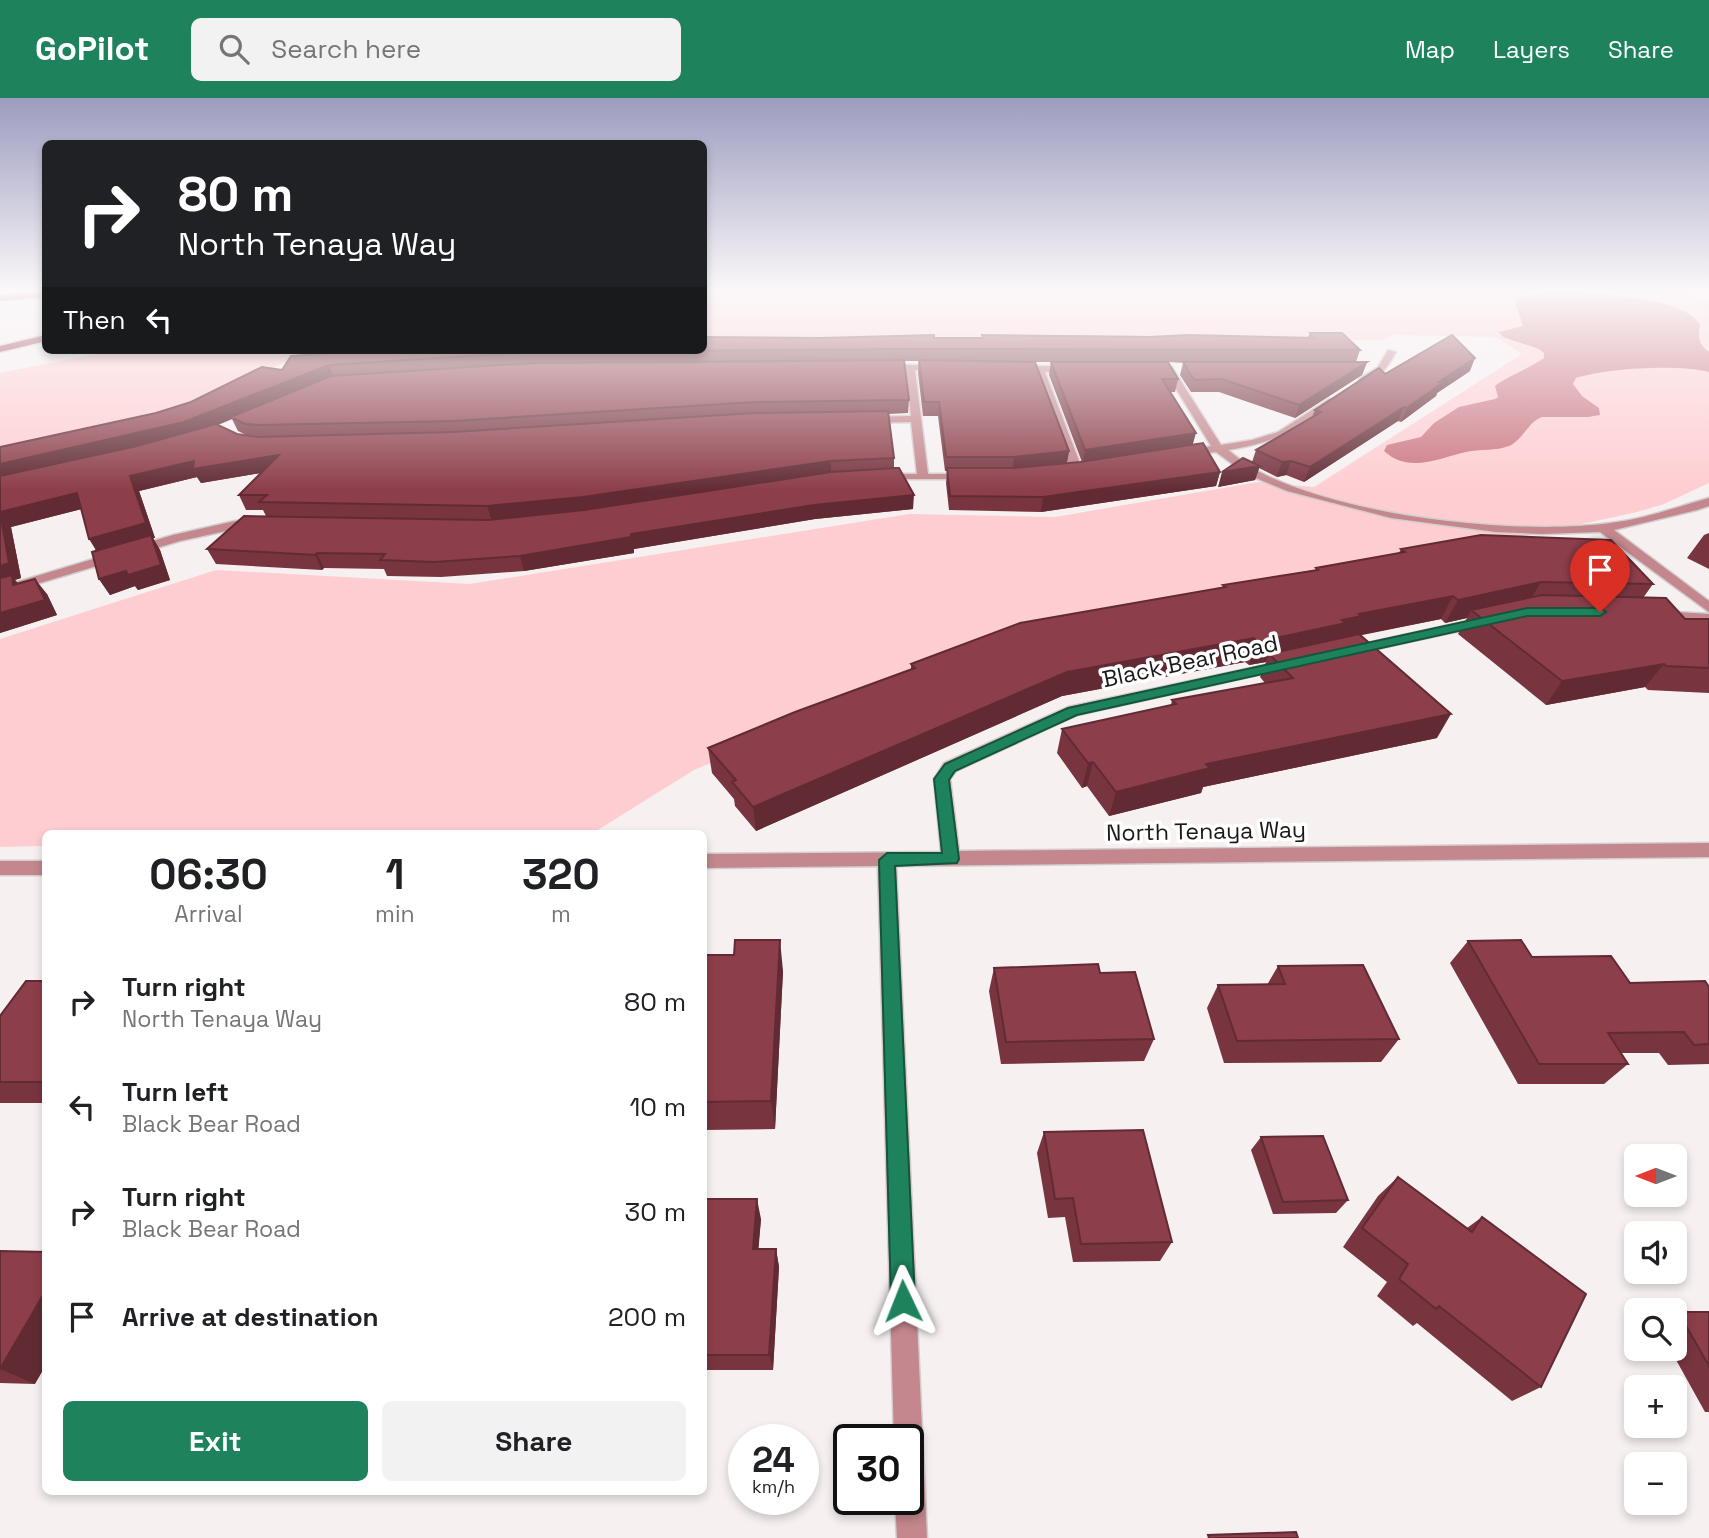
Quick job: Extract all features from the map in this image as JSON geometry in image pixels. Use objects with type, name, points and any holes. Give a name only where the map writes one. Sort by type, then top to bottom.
[{"type":"street","points":[[1167,456],[1254,443],[1282,434],[1381,369],[1388,357]]},
{"type":"street","points":[[868,367],[951,369]]},
{"type":"street","points":[[909,367],[923,477]]},
{"type":"street","points":[[1002,369],[1091,369]]},
{"type":"street","points":[[1040,369],[1084,470],[1064,472]]},
{"type":"street","points":[[1182,369],[1162,369],[1219,448],[1255,471],[1308,495],[1413,519],[1535,530],[1603,528],[1672,516],[1709,502]]},
{"type":"street","points":[[1355,369],[1381,369]]},
{"type":"street","points":[[849,420],[916,419]]},
{"type":"street","points":[[869,478],[986,477]]},
{"type":"street","points":[[0,591],[177,538],[235,525],[262,524]]},
{"type":"street","points":[[1603,528],[1709,608]]},
{"type":"street","points":[[1641,614],[1709,618]]},
{"type":"street","points":[[1340,653],[1500,618]]},
{"type":"street","name":"Black Bear Road","points":[[951,859],[942,779],[950,767],[1073,711],[1300,662]]},
{"type":"street","name":"North Tenaya Way","points":[[707,861],[1709,850]]},
{"type":"street","points":[[887,860],[907,1424]]},
{"type":"street","points":[[0,868],[42,868]]},
{"type":"street","points":[[911,1515],[912,1538]]},
{"type":"shaded area","points":[[80,357],[354,357],[286,362],[187,413],[0,455],[0,373]]},
{"type":"shaded area","points":[[1517,357],[1709,357],[1709,483],[1664,504],[1472,548],[994,645],[694,770],[598,830],[42,830],[42,846],[0,847],[0,639],[216,570],[470,584],[909,514],[1055,517],[1258,482],[1314,487]]},
{"type":"shaded area","points":[[1709,357],[1709,372],[1661,368],[1624,370],[1576,378],[1573,384],[1582,396],[1599,408],[1600,415],[1542,417],[1509,446],[1424,462],[1404,462],[1384,451],[1387,445],[1421,437],[1434,423],[1459,407],[1495,399],[1498,397],[1495,386],[1544,358]]},
{"type":"building","points":[[290,357],[453,357],[329,365],[184,422],[0,464],[0,447],[156,413],[191,402],[262,367],[282,370]]},
{"type":"building","points":[[1414,357],[1475,358],[1407,408],[1404,407],[1310,467],[1291,461],[1282,462],[1256,450],[1321,412],[1315,410],[1379,368],[1385,374]]},
{"type":"building","points":[[904,360],[909,400],[755,402],[454,421],[258,425],[245,424],[231,417],[331,376],[535,363]]},
{"type":"building","points":[[919,360],[1035,362],[1069,451],[1014,457],[946,457],[939,402],[924,402]]},
{"type":"building","points":[[1051,362],[1168,362],[1178,379],[1162,379],[1196,433],[1085,450]]},
{"type":"building","points":[[1183,362],[1367,362],[1299,405],[1222,379],[1194,380]]},
{"type":"building","points":[[888,411],[894,458],[831,461],[583,497],[487,506],[259,502],[267,495],[239,495],[279,455],[193,469],[194,461],[130,476],[146,523],[89,539],[77,493],[0,512],[0,476],[137,446],[216,424],[237,434],[257,437],[454,432],[755,413]]},
{"type":"building","points":[[1203,443],[1220,472],[1043,497],[950,496],[947,468],[1014,468],[1080,462]]},
{"type":"building","points":[[1243,458],[1260,466],[1222,472]]},
{"type":"building","points":[[899,468],[914,495],[814,505],[631,534],[631,537],[520,556],[435,562],[380,560],[385,554],[315,555],[207,549],[244,516],[488,520],[584,510],[831,472]]},
{"type":"building","points":[[0,512],[9,563],[0,566]]},
{"type":"building","points":[[151,535],[161,565],[128,575],[126,571],[99,579],[92,552]]},
{"type":"building","points":[[1481,535],[1611,540],[1653,584],[1541,582],[1458,600],[1453,596],[1359,614],[1362,616],[1342,620],[1346,623],[1257,642],[1254,638],[1067,672],[753,807],[732,782],[736,780],[708,748],[795,712],[915,668],[911,664],[1020,623],[1318,570],[1316,568],[1405,552],[1401,549]]},
{"type":"building","points":[[12,575],[13,585],[35,579],[45,600],[0,613],[0,578]]},
{"type":"building","points":[[1542,595],[1666,598],[1685,619],[1709,619],[1709,668],[1664,664],[1562,681],[1471,610]]},
{"type":"building","points":[[1359,634],[1451,714],[1206,764],[1210,768],[1116,792],[1093,762],[1088,763],[1062,729],[1176,704],[1172,700],[1293,678],[1269,654]]},
{"type":"building","points":[[735,940],[780,940],[771,1101],[707,1102],[707,955],[734,955]]},
{"type":"building","points":[[1521,940],[1532,957],[1611,956],[1630,983],[1705,981],[1709,987],[1709,1044],[1694,1045],[1684,1032],[1608,1033],[1628,1064],[1539,1064],[1468,941]]},
{"type":"building","points":[[1098,964],[1100,973],[1135,972],[1154,1039],[1006,1042],[994,968]]},
{"type":"building","points":[[1363,965],[1399,1039],[1237,1041],[1218,985],[1285,984],[1278,966]]},
{"type":"building","points":[[26,981],[42,981],[42,1082],[0,1082],[0,1016]]},
{"type":"building","points":[[1143,1130],[1172,1242],[1081,1244],[1073,1198],[1055,1199],[1044,1132]]},
{"type":"building","points":[[1323,1136],[1348,1200],[1283,1202],[1261,1137]]},
{"type":"building","points":[[1398,1177],[1472,1232],[1482,1217],[1586,1294],[1541,1387],[1439,1306],[1436,1309],[1399,1279],[1408,1264],[1362,1228]]},
{"type":"building","points":[[707,1199],[757,1199],[753,1249],[776,1249],[769,1355],[707,1355]]},
{"type":"building","points":[[0,1251],[42,1252],[42,1297],[0,1369]]},
{"type":"building","points":[[1687,1312],[1709,1312],[1709,1366],[1687,1328]]},
{"type":"building","points":[[1296,1532],[1298,1538],[1209,1538],[1208,1535]]},
{"type":"route","points":[[903,1301],[887,860],[951,859],[942,779],[950,767],[1073,711],[1527,612],[1600,612]]}]
